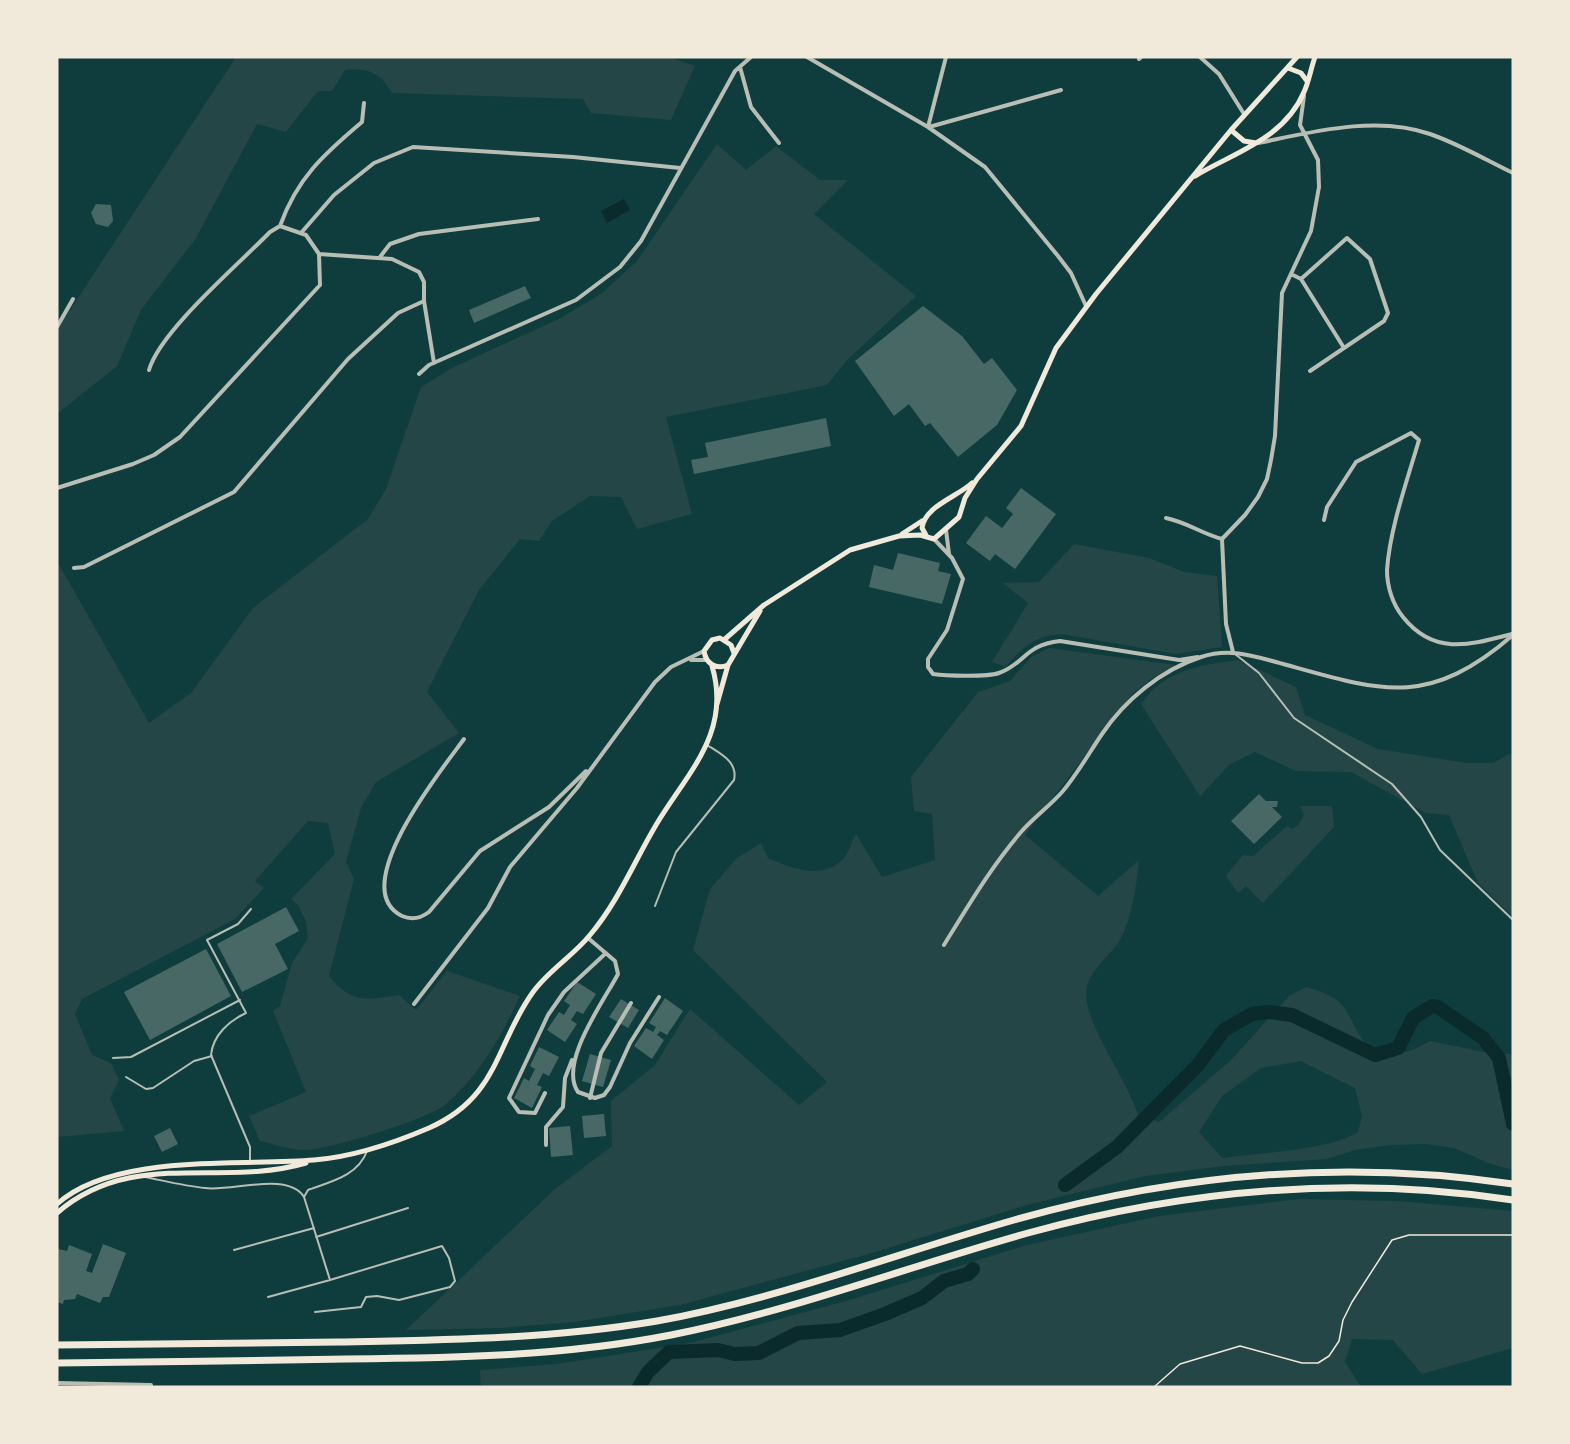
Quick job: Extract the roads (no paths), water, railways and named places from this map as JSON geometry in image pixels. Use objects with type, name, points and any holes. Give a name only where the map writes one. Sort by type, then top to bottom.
[{"type":"highway","points":[[57,1346],[472,1340],[563,1334],[709,1310],[809,1283],[1014,1220],[1161,1186],[1256,1174],[1352,1171],[1440,1174],[1513,1184]]},
{"type":"highway","points":[[57,1363],[471,1358],[571,1351],[709,1327],[805,1301],[1028,1233],[1118,1211],[1169,1202],[1250,1192],[1341,1188],[1415,1190],[1513,1200]]},
{"type":"main road","points":[[716,705],[716,677],[712,666],[706,660],[705,651],[711,640],[725,639],[764,605],[844,553],[899,536],[924,520],[941,503],[977,478],[1021,426],[1056,348],[1086,306],[1244,114],[1298,57]]},
{"type":"main road","points":[[1191,178],[1257,144],[1281,126],[1304,92],[1315,57]]},
{"type":"main road","points":[[1288,68],[1301,73],[1307,81]]},
{"type":"main road","points":[[1231,130],[1244,141],[1257,144]]},
{"type":"main road","points":[[899,536],[934,539],[946,530],[958,516],[977,478]]},
{"type":"main road","points":[[949,499],[957,502],[961,509]]},
{"type":"main road","points":[[924,520],[922,528],[927,537]]},
{"type":"main road","points":[[57,1213],[74,1198],[102,1184],[136,1176],[243,1170],[315,1160],[366,1148],[429,1128],[463,1108],[479,1091],[494,1069],[534,989],[588,938],[624,885],[657,824],[690,778],[707,746],[728,665],[764,605]]},
{"type":"main road","points":[[725,639],[732,645],[734,653]]},
{"type":"main road","points":[[712,666],[720,668],[728,665]]},
{"type":"main road","points":[[57,1204],[87,1183],[122,1172],[250,1162],[315,1160]]},
{"type":"main road","points":[[243,1170],[250,1162]]},
{"type":"street","points":[[419,374],[434,363],[532,321],[592,289],[632,254],[740,67],[751,57]]},
{"type":"street","points":[[807,57],[928,127],[984,168],[1071,273],[1086,306]]},
{"type":"street","points":[[928,127],[946,57]]},
{"type":"street","points":[[1200,57],[1219,74],[1244,114]]},
{"type":"street","points":[[740,67],[751,107],[779,143]]},
{"type":"street","points":[[928,127],[1061,90]]},
{"type":"street","points":[[1233,652],[1226,624],[1222,539],[1251,507],[1267,479],[1275,436],[1280,311],[1284,286],[1311,231],[1318,199],[1318,160],[1300,125],[1304,92]]},
{"type":"street","points":[[148,370],[153,356],[176,327],[270,232],[280,226],[287,207],[321,156],[362,122],[364,103]]},
{"type":"street","points":[[1257,144],[1305,133],[1372,126],[1412,129],[1437,137],[1513,173]]},
{"type":"street","points":[[301,232],[334,195],[374,163],[413,147],[573,157],[680,168]]},
{"type":"street","points":[[380,258],[390,244],[418,234],[538,219]]},
{"type":"street","points":[[57,488],[133,464],[154,455],[180,437],[320,285],[319,254],[301,232],[280,226]]},
{"type":"street","points":[[1301,279],[1347,238],[1370,259],[1388,313],[1384,321],[1310,371]]},
{"type":"street","points":[[319,254],[348,258],[380,258],[407,264],[418,272],[424,282],[424,301],[434,363]]},
{"type":"street","points":[[1291,274],[1301,279],[1344,348]]},
{"type":"street","points":[[57,327],[73,299]]},
{"type":"street","points":[[74,568],[94,563],[234,492],[348,359],[398,313],[424,301]]},
{"type":"street","points":[[1324,520],[1328,507],[1356,462],[1411,433],[1419,440],[1400,507],[1387,572],[1394,605],[1416,633],[1444,644],[1473,644],[1513,634]]},
{"type":"street","points":[[1166,518],[1189,523],[1198,533],[1222,539]]},
{"type":"street","points":[[946,530],[949,555]]},
{"type":"street","points":[[934,539],[949,555],[963,579],[947,630],[928,659],[928,667],[936,675],[999,674],[1029,650],[1045,643],[1060,641],[1179,660],[1233,652],[1254,655],[1351,682],[1386,688],[1416,689],[1456,676],[1491,654],[1513,634]]},
{"type":"street","points":[[414,1004],[482,916],[510,867],[577,788],[591,766],[660,676],[705,651]]},
{"type":"street","points":[[944,945],[985,880],[1021,832],[1061,793],[1103,732],[1147,686],[1202,657]]},
{"type":"street","points":[[690,660],[706,660]]},
{"type":"street","points":[[464,739],[411,812],[392,855],[385,892],[392,908],[406,917],[418,918],[429,912],[480,851],[549,807],[591,766]]},
{"type":"street","points":[[546,1145],[546,1127],[563,1107],[566,1074],[618,974],[615,961],[588,938]]},
{"type":"street","points":[[545,1093],[535,1113],[519,1112],[509,1098],[548,1015],[564,992],[606,953]]},
{"type":"street","points":[[575,1054],[572,1071],[574,1085],[578,1092],[590,1098],[599,1097],[610,1088],[630,1043],[659,997]]},
{"type":"street","points":[[590,1098],[601,1053],[631,1004]]},
{"type":"street","points":[[57,1383],[151,1385]]},
{"type":"lane","points":[[1233,652],[1258,673],[1294,718],[1392,784],[1421,817],[1440,850],[1513,920]]},
{"type":"lane","points":[[655,906],[676,852],[734,780],[736,773],[732,765],[721,754],[707,746]]},
{"type":"lane","points":[[250,1162],[250,1147],[212,1056],[216,1038],[229,1023],[246,1014],[207,940],[238,924],[251,909]]},
{"type":"lane","points":[[113,1058],[131,1057],[240,1000]]},
{"type":"lane","points":[[126,1077],[146,1089],[153,1088],[194,1061],[212,1056]]},
{"type":"lane","points":[[304,1197],[308,1190],[332,1183],[351,1171],[361,1162],[366,1148]]},
{"type":"lane","points":[[136,1176],[207,1189],[286,1185],[299,1191],[304,1197],[330,1280]]},
{"type":"lane","points":[[316,1237],[408,1208]]},
{"type":"lane","points":[[234,1250],[314,1228]]},
{"type":"lane","points":[[268,1297],[442,1246],[449,1258],[455,1281],[450,1287],[399,1300],[366,1297],[361,1307],[315,1312]]},
{"type":"waterway","points":[[1065,1185],[1117,1147],[1198,1065],[1224,1030],[1252,1014],[1269,1012],[1292,1015],[1375,1055],[1398,1048],[1413,1018],[1432,1006],[1438,1007],[1483,1038],[1499,1058],[1513,1124]]},
{"type":"waterway","points":[[639,1387],[648,1372],[669,1352],[718,1350],[735,1354],[759,1353],[798,1333],[840,1330],[885,1314],[922,1298],[944,1281],[968,1274],[973,1269]]}]
